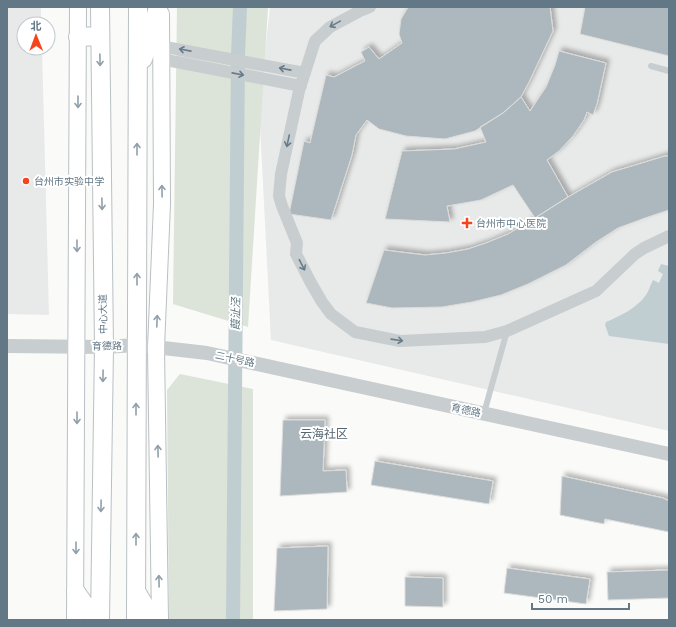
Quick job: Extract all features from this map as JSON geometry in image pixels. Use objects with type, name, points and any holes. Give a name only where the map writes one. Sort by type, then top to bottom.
[{"type":"main road","points":[[75,620],[78,7]]},
{"type":"main road","name":"中心大道","points":[[100,7],[104,347],[100,620]]},
{"type":"main road","points":[[136,620],[138,7]]},
{"type":"main road","points":[[137,75],[150,38],[158,7]]},
{"type":"main road","points":[[160,620],[156,348],[162,204],[161,7]]},
{"type":"main road","points":[[78,37],[100,36]]},
{"type":"main road","points":[[136,590],[153,620]]},
{"type":"main road","points":[[76,592],[95,620]]},
{"type":"street","points":[[370,7],[330,27],[315,41],[301,86],[281,174],[279,196],[297,243],[296,254],[322,302],[331,314],[355,332],[400,342],[485,337],[507,330],[596,291],[635,254],[669,236]]},
{"type":"street","points":[[161,52],[210,55],[305,73]]},
{"type":"street","points":[[161,52],[210,68],[301,86]]},
{"type":"street","name":"育德路","points":[[7,346],[104,347],[137,345],[207,353]]},
{"type":"street","name":"二十号路","points":[[207,353],[263,365]]},
{"type":"street","name":"育德路","points":[[263,365],[669,454]]},
{"type":"lane","points":[[651,66],[669,71]]},
{"type":"lane","points":[[484,413],[507,330]]},
{"type":"shaded area","name":"台州市实验中学","points":[[7,7],[41,7],[41,16],[16,16],[16,56],[42,56],[49,315],[7,314]]},
{"type":"shaded area","points":[[177,7],[268,7],[248,327],[173,304]]},
{"type":"shaded area","name":"台州市中心医院","points":[[270,7],[669,7],[669,431],[271,340],[259,106]]},
{"type":"shaded area","points":[[661,264],[669,266],[669,344],[609,336],[605,325],[606,322],[638,304],[647,293],[653,280],[659,283],[663,274],[658,271]]},
{"type":"shaded area","points":[[180,374],[253,389],[253,620],[169,620],[167,390]]},
{"type":"building","points":[[409,7],[550,7],[553,31],[521,97],[503,113],[475,131],[445,139],[406,136],[379,129],[367,120],[356,135],[352,155],[331,220],[289,214],[304,141],[310,143],[326,75],[334,77],[365,61],[361,52],[369,47],[379,59],[402,43],[399,34],[401,19]]},
{"type":"building","points":[[585,7],[669,7],[669,56],[580,34]]},
{"type":"building","points":[[559,51],[606,63],[597,104],[593,115],[587,112],[584,120],[573,136],[559,151],[547,160],[568,197],[535,218],[513,185],[481,200],[447,206],[450,222],[385,219],[402,151],[454,149],[486,142],[480,127],[503,113],[521,97],[530,111],[546,87]]},
{"type":"building","points":[[669,156],[669,210],[618,228],[596,242],[566,265],[528,284],[501,295],[442,307],[392,308],[366,303],[384,250],[425,255],[468,249],[486,243],[508,234],[612,172]]},
{"type":"building","points":[[283,420],[325,420],[323,471],[346,470],[347,492],[280,496]]},
{"type":"building","points":[[375,461],[493,481],[489,504],[371,485]]},
{"type":"building","points":[[562,476],[663,498],[669,501],[669,532],[605,519],[604,524],[560,515]]},
{"type":"building","points":[[328,546],[327,609],[274,611],[277,548]]},
{"type":"building","points":[[507,568],[590,579],[586,604],[504,593]]},
{"type":"building","points":[[669,570],[669,598],[608,600],[607,572]]},
{"type":"building","points":[[405,577],[443,578],[443,607],[405,606]]},
{"type":"waterway","name":"葭沚泾","points":[[233,620],[238,56],[240,7]]},
{"type":"place","name":"台州市实验中学","points":[[26,181]]},
{"type":"place","name":"台州市中心医院","points":[[467,223]]},
{"type":"district","name":"云海社区","points":[[324,434]]}]
